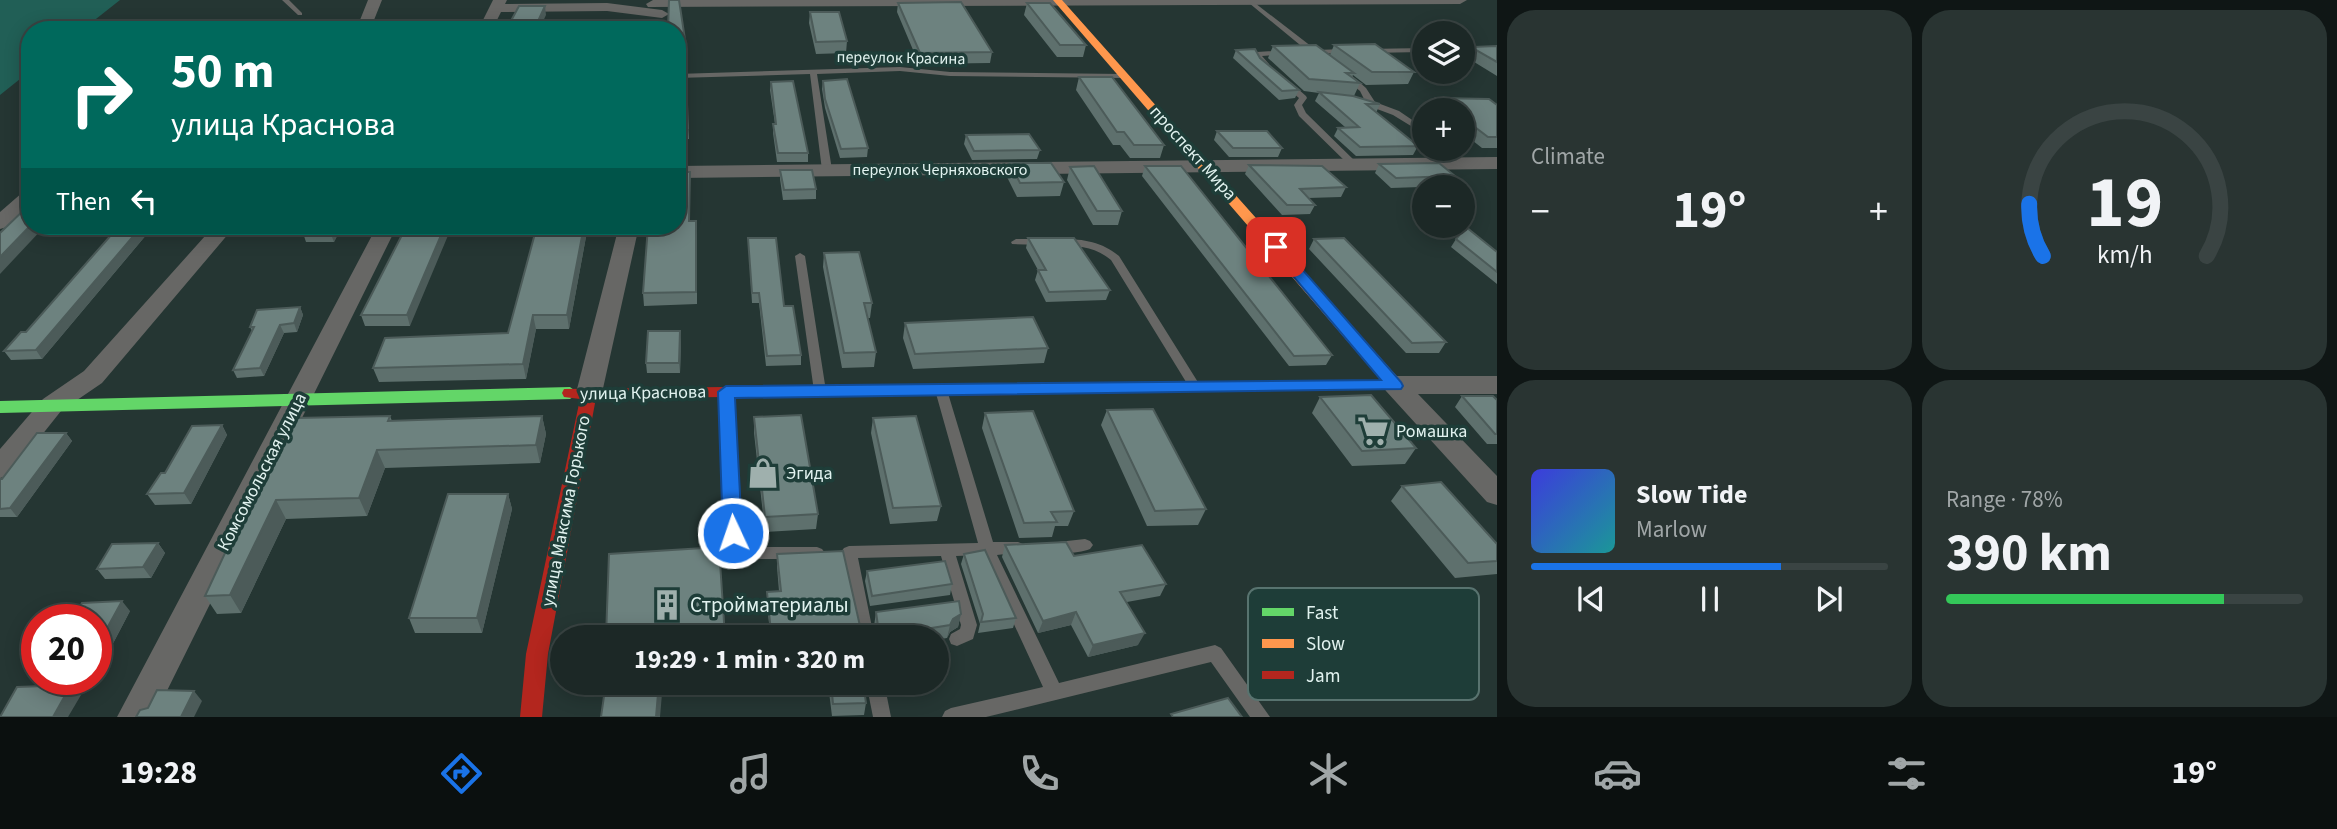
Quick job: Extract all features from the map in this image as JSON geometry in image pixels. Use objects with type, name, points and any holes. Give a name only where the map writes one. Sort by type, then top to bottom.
[{"type":"street","points":[[366,21],[374,0]]},
{"type":"street","points":[[490,21],[498,4],[607,7],[1460,0]]},
{"type":"street","name":"проспект Мира","points":[[1059,2],[1395,386],[1497,494]]},
{"type":"street","name":"переулок Черняховского","points":[[686,172],[1497,163]]},
{"type":"street","points":[[0,223],[21,204]]},
{"type":"street","points":[[0,468],[52,405],[93,377],[217,235]]},
{"type":"street","name":"Комсомольская улица","points":[[135,717],[382,235]]},
{"type":"street","name":"улица Максима Горького","points":[[531,717],[537,654],[589,393],[627,235]]},
{"type":"street","name":"улица Краснова","points":[[0,407],[589,393],[1497,385]]},
{"type":"lane","points":[[285,0],[300,14]]},
{"type":"lane","points":[[1251,2],[1324,59]]},
{"type":"lane","points":[[1303,52],[1412,50]]},
{"type":"lane","points":[[1291,52],[1257,54],[1273,71],[1305,96],[1298,105],[1302,114],[1355,166]]},
{"type":"lane","name":"переулок Красина","points":[[686,76],[900,69],[950,74],[1123,76]]},
{"type":"lane","points":[[813,71],[827,170]]},
{"type":"lane","points":[[1341,72],[1363,90],[1371,103]]},
{"type":"lane","points":[[1357,100],[1396,113],[1412,124]]},
{"type":"lane","points":[[1461,161],[1465,164]]},
{"type":"lane","points":[[1016,243],[1087,242],[1102,247],[1115,258],[1195,387]]},
{"type":"lane","points":[[800,256],[820,391]]},
{"type":"lane","points":[[941,390],[987,549],[1054,691]]},
{"type":"lane","points":[[726,392],[733,533],[738,544],[760,553],[1085,545]]},
{"type":"lane","points":[[947,550],[957,604],[969,625],[967,634],[957,639]]},
{"type":"lane","points":[[849,552],[868,616],[867,625]]},
{"type":"lane","points":[[961,716],[1214,653],[1248,699]]},
{"type":"lane","points":[[878,695],[882,717]]},
{"type":"lane","points":[[1249,700],[1261,717]]},
{"type":"green space","points":[[0,0],[120,0],[93,21],[21,21],[21,78],[0,95]]},
{"type":"building","points":[[669,0],[679,0],[682,21],[668,21]]},
{"type":"building","points":[[961,2],[992,52],[920,53],[898,3]]},
{"type":"building","points":[[1027,3],[1050,3],[1086,45],[1060,45]]},
{"type":"building","points":[[519,6],[545,6],[538,21],[511,21]]},
{"type":"building","points":[[810,12],[839,12],[847,41],[816,42]]},
{"type":"building","points":[[1375,44],[1412,72],[1372,72],[1334,45]]},
{"type":"building","points":[[1316,45],[1354,73],[1346,73],[1360,83],[1309,79],[1273,46]]},
{"type":"building","points":[[1497,46],[1497,62],[1475,49],[1475,47]]},
{"type":"building","points":[[1255,49],[1260,58],[1299,90],[1282,91],[1236,50]]},
{"type":"building","points":[[1079,77],[1112,77],[1164,145],[1134,145],[1124,132],[1117,132]]},
{"type":"building","points":[[847,79],[868,148],[841,149],[825,99],[823,81]]},
{"type":"building","points":[[793,81],[808,153],[778,153],[773,124],[776,124],[771,82]]},
{"type":"building","points":[[1319,92],[1353,96],[1380,104],[1366,104],[1412,141],[1412,146],[1360,147],[1338,128],[1359,127]]},
{"type":"building","points":[[1475,99],[1489,99],[1497,105],[1497,137],[1488,137],[1475,127]]},
{"type":"building","points":[[686,104],[687,104],[686,128]]},
{"type":"building","points":[[1217,131],[1267,131],[1282,148],[1233,148]]},
{"type":"building","points":[[1029,134],[1040,150],[974,151],[966,135]]},
{"type":"building","points":[[1010,163],[1051,163],[1064,182],[1020,183]]},
{"type":"building","points":[[1439,163],[1454,175],[1412,175],[1412,177],[1396,178],[1379,164]]},
{"type":"building","points":[[1249,165],[1322,166],[1346,187],[1300,189],[1315,205],[1287,205]]},
{"type":"building","points":[[1094,166],[1122,211],[1097,211],[1070,167]]},
{"type":"building","points":[[1145,166],[1181,166],[1332,355],[1294,356]]},
{"type":"building","points":[[780,170],[812,170],[816,189],[784,190]]},
{"type":"building","points":[[686,172],[690,172],[689,221],[696,221],[696,292],[643,293],[647,235],[686,235]]},
{"type":"building","points":[[21,213],[21,235],[0,257],[0,233]]},
{"type":"building","points":[[1475,234],[1497,252],[1497,272],[1456,239],[1475,238]]},
{"type":"building","points":[[111,235],[134,235],[36,350],[4,351],[21,332],[26,332]]},
{"type":"building","points":[[402,235],[441,235],[407,315],[361,315]]},
{"type":"building","points":[[535,235],[582,235],[567,315],[533,315],[523,364],[373,368],[385,338],[508,333]]},
{"type":"building","points":[[748,238],[776,238],[784,306],[793,306],[801,355],[767,356],[759,293],[752,293]]},
{"type":"building","points":[[1028,238],[1074,238],[1110,290],[1049,292],[1038,270],[1046,270]]},
{"type":"building","points":[[1344,238],[1446,342],[1412,343],[1314,239]]},
{"type":"building","points":[[859,252],[872,303],[864,303],[876,352],[844,353],[824,253]]},
{"type":"building","points":[[300,307],[294,323],[280,325],[260,368],[233,370],[254,327],[250,327],[257,310]]},
{"type":"building","points":[[1033,317],[1048,348],[915,354],[905,323]]},
{"type":"building","points":[[648,331],[680,331],[679,363],[646,363]]},
{"type":"building","points":[[1371,395],[1416,448],[1362,451],[1320,397]]},
{"type":"building","points":[[1462,396],[1493,396],[1497,400],[1497,434],[1495,434]]},
{"type":"building","points":[[1153,409],[1206,509],[1155,511],[1107,410]]},
{"type":"building","points":[[1033,411],[1074,511],[1051,512],[1057,522],[1024,523],[985,413]]},
{"type":"building","points":[[801,415],[818,514],[765,517],[754,417]]},
{"type":"building","points":[[390,416],[388,421],[542,416],[536,445],[377,450],[359,498],[276,500],[230,595],[205,596],[226,551],[223,551],[239,520],[246,520],[296,418]]},
{"type":"building","points":[[916,416],[941,506],[893,508],[873,418]]},
{"type":"building","points":[[222,425],[184,493],[147,494],[161,473],[165,473],[192,426]]},
{"type":"building","points":[[37,433],[66,433],[10,508],[0,509],[0,479]]},
{"type":"building","points":[[1441,482],[1497,544],[1497,561],[1468,563],[1402,486]]},
{"type":"building","points":[[448,494],[508,494],[477,618],[409,618]]},
{"type":"building","points":[[1066,542],[1074,556],[1142,545],[1166,584],[1120,592],[1145,633],[1093,645],[1076,612],[1043,621],[1005,545]]},
{"type":"building","points":[[158,543],[143,567],[97,569],[112,544]]},
{"type":"building","name":"Стройматериалы","points":[[719,547],[724,625],[606,625],[609,554]]},
{"type":"building","points":[[985,550],[1016,618],[981,622],[983,614],[964,554]]},
{"type":"building","points":[[843,551],[860,625],[770,625],[767,592],[781,591],[777,554]]},
{"type":"building","points":[[945,561],[952,584],[872,596],[867,571]]},
{"type":"building","points":[[122,601],[112,619],[112,604],[82,603]]},
{"type":"building","points":[[959,601],[961,614],[953,619],[950,625],[878,625],[876,612]]},
{"type":"building","points":[[17,687],[21,687],[21,695],[65,695],[53,717],[0,717]]},
{"type":"building","points":[[157,690],[194,691],[181,717],[136,717],[140,710],[148,708]]},
{"type":"building","points":[[604,695],[658,695],[656,717],[601,717]]},
{"type":"building","points":[[832,695],[865,695],[866,703],[833,704]]},
{"type":"building","points":[[1228,698],[1242,717],[1173,717],[1171,714]]},
{"type":"traffic: fast","points":[[0,407],[570,393]]},
{"type":"traffic: slow","points":[[1057,0],[1395,385]]},
{"type":"traffic: slow","points":[[1025,389],[1395,385]]},
{"type":"traffic: jam","points":[[570,393],[1025,389]]},
{"type":"traffic: jam","points":[[531,717],[537,654],[589,393]]},
{"type":"place","name":"Ромашка","points":[[1373,431]]},
{"type":"place","name":"Эгида","points":[[763,473]]},
{"type":"place","name":"Стройматериалы","points":[[667,605]]},
{"type":"route","points":[[733,533],[726,392],[1395,386],[1276,247]]}]
